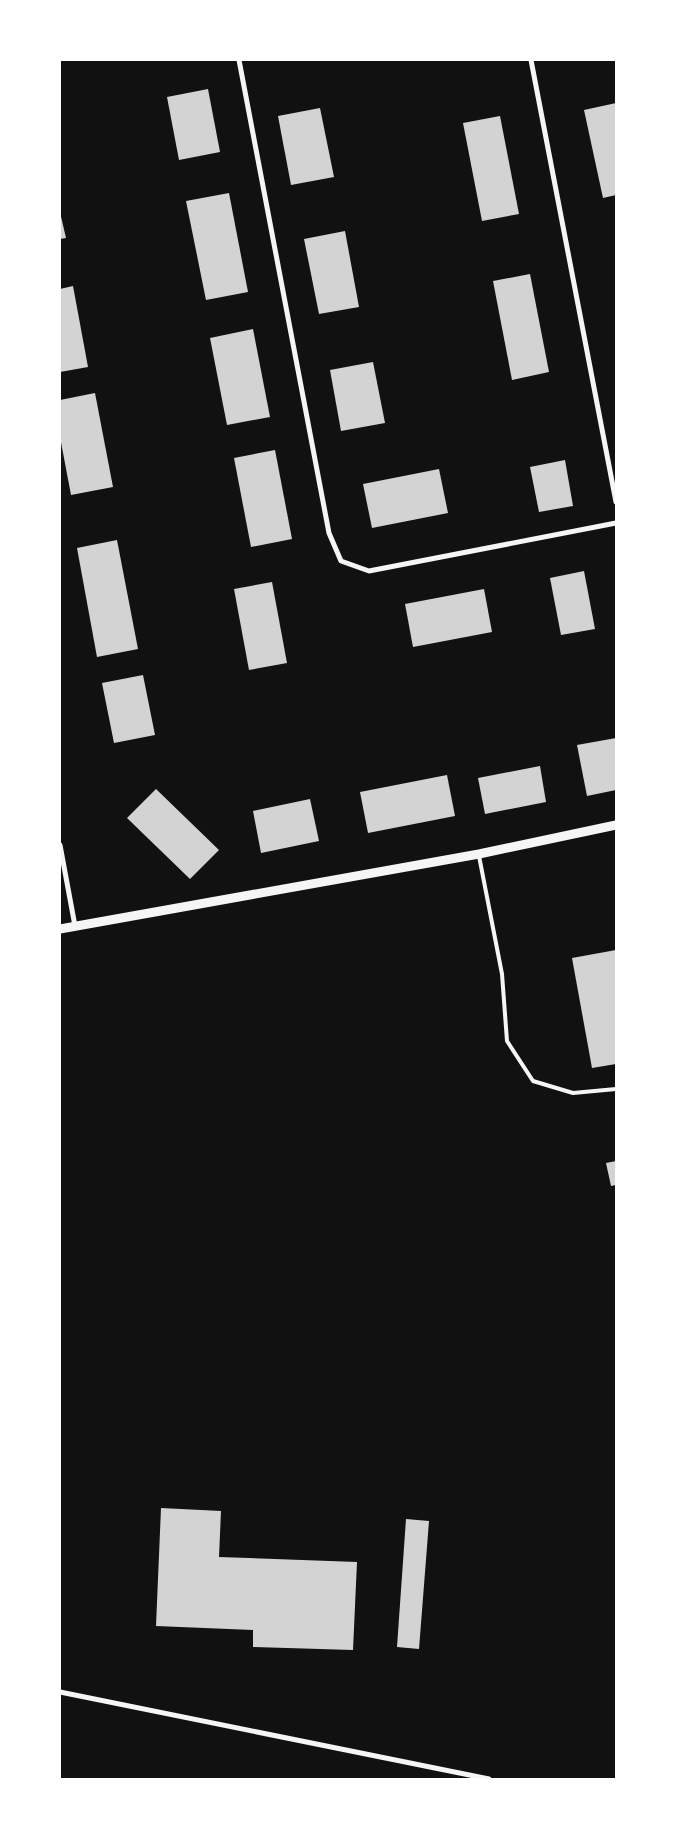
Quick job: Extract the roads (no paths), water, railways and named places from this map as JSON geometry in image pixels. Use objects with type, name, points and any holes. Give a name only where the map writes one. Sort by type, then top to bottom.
[{"type":"street","points":[[239,60],[329,533],[341,561],[369,571],[616,523]]},
{"type":"street","points":[[531,60],[616,502]]},
{"type":"street","points":[[60,929],[479,854],[616,825]]},
{"type":"street","points":[[60,844],[75,926]]},
{"type":"street","points":[[60,1692],[489,1779]]},
{"type":"lane","points":[[479,854],[502,974],[507,1041],[533,1081],[573,1092],[616,1089]]}]
